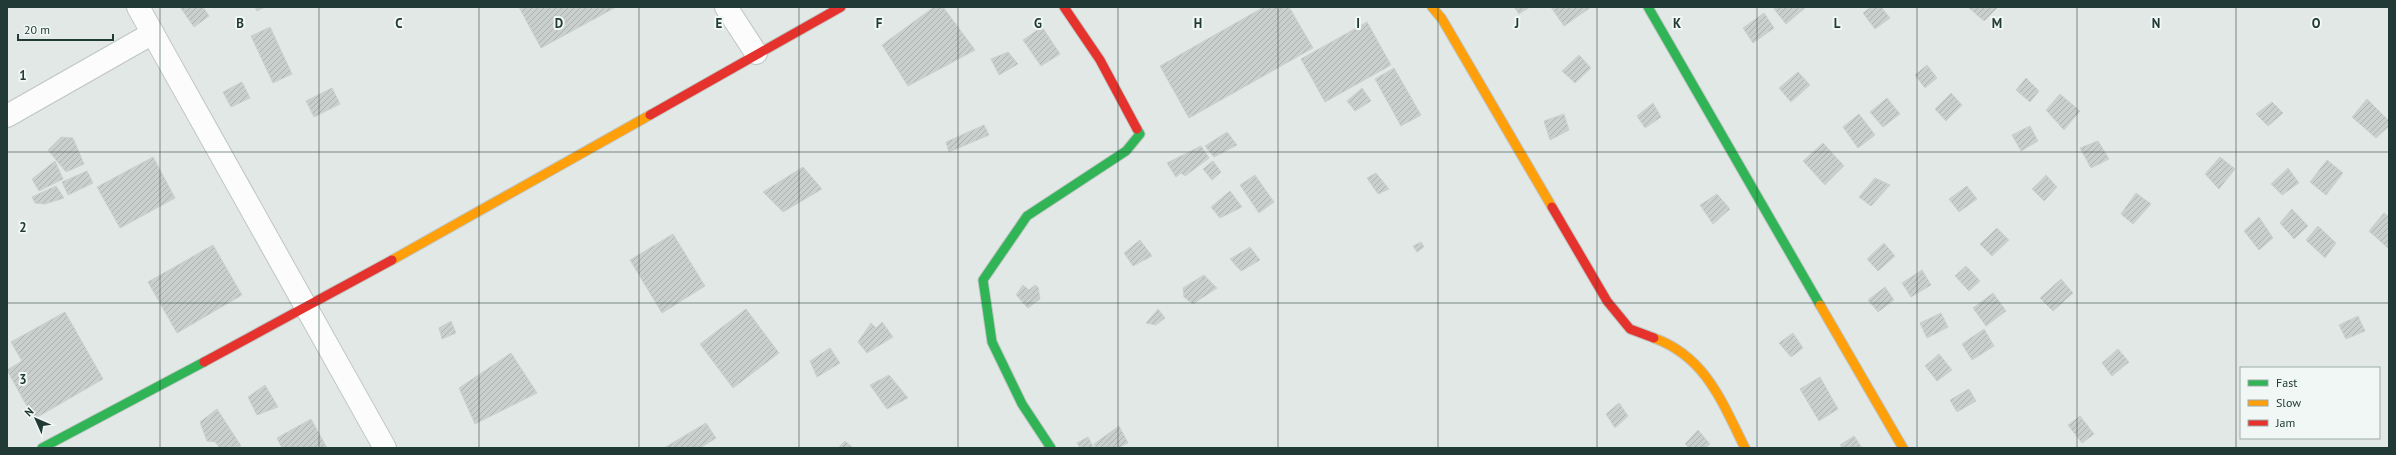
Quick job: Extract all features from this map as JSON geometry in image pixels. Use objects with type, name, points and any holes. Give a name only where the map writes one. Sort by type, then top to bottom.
[{"type":"street","points":[[138,7],[385,448]]},
{"type":"street","points":[[726,7],[756,53]]},
{"type":"street","points":[[42,448],[307,308],[756,53],[841,7]]},
{"type":"street","points":[[1051,448],[1022,404],[992,342],[983,280],[1026,216],[1126,151],[1140,134],[1100,60],[1064,7]]},
{"type":"street","points":[[1432,7],[1442,19],[1607,301],[1630,329],[1660,340],[1690,357],[1713,385],[1745,448]]},
{"type":"street","points":[[1648,7],[1902,448]]},
{"type":"street","points":[[7,116],[153,33]]},
{"type":"building","points":[[180,7],[203,7],[209,16],[194,27]]},
{"type":"building","points":[[255,7],[265,7],[257,11]]},
{"type":"building","points":[[519,7],[616,7],[541,48]]},
{"type":"building","points":[[934,7],[943,7],[975,50],[908,86],[882,45]]},
{"type":"building","points":[[1264,7],[1289,7],[1313,48],[1189,118],[1160,66]]},
{"type":"building","points":[[1514,7],[1530,7],[1519,14]]},
{"type":"building","points":[[1551,7],[1591,7],[1564,26]]},
{"type":"building","points":[[1776,7],[1806,7],[1786,24],[1774,9]]},
{"type":"building","points":[[1871,7],[1881,7],[1890,18],[1875,29],[1863,13]]},
{"type":"building","points":[[1968,7],[1996,7],[1997,8],[1984,21]]},
{"type":"building","points":[[1764,13],[1774,28],[1753,43],[1743,28]]},
{"type":"building","points":[[1367,22],[1391,65],[1325,102],[1301,59]]},
{"type":"building","points":[[270,27],[292,74],[273,83],[251,36]]},
{"type":"building","points":[[1042,27],[1060,54],[1041,66],[1023,40]]},
{"type":"building","points":[[1008,52],[1018,64],[999,75],[991,59]]},
{"type":"building","points":[[1579,55],[1591,68],[1575,83],[1562,71]]},
{"type":"building","points":[[1927,65],[1937,78],[1925,88],[1915,75]]},
{"type":"building","points":[[1394,68],[1421,115],[1401,126],[1375,79]]},
{"type":"building","points":[[1798,72],[1810,85],[1791,102],[1779,88]]},
{"type":"building","points":[[2026,78],[2039,91],[2030,102],[2016,90]]},
{"type":"building","points":[[242,82],[250,98],[231,107],[223,92]]},
{"type":"building","points":[[332,88],[340,104],[314,117],[306,101]]},
{"type":"building","points":[[1362,88],[1371,101],[1355,111],[1347,101]]},
{"type":"building","points":[[1951,93],[1962,105],[1946,121],[1935,109]]},
{"type":"building","points":[[2060,94],[2080,111],[2064,130],[2046,110]]},
{"type":"building","points":[[1887,98],[1900,114],[1883,127],[1870,112]]},
{"type":"building","points":[[2367,99],[2389,121],[2389,126],[2376,138],[2352,117]]},
{"type":"building","points":[[2272,102],[2283,113],[2268,126],[2256,114]]},
{"type":"building","points":[[1653,103],[1661,117],[1645,128],[1637,116]]},
{"type":"building","points":[[1564,114],[1569,130],[1550,140],[1544,121]]},
{"type":"building","points":[[1859,114],[1875,135],[1858,148],[1843,127]]},
{"type":"building","points":[[984,125],[989,135],[949,152],[946,142]]},
{"type":"building","points":[[2030,126],[2038,141],[2021,151],[2012,135]]},
{"type":"building","points":[[1227,132],[1237,145],[1214,157],[1205,146]]},
{"type":"building","points":[[61,137],[73,138],[84,164],[66,172],[48,150]]},
{"type":"building","points":[[2098,141],[2109,159],[2091,168],[2080,148]]},
{"type":"building","points":[[1823,143],[1844,166],[1825,185],[1803,161]]},
{"type":"building","points":[[1201,146],[1209,158],[1185,176],[1181,173],[1176,177],[1167,163]]},
{"type":"building","points":[[153,157],[175,198],[120,228],[97,187]]},
{"type":"building","points":[[2220,157],[2235,169],[2219,189],[2205,174]]},
{"type":"building","points":[[2327,160],[2343,173],[2326,195],[2310,182]]},
{"type":"building","points":[[55,161],[63,179],[39,191],[32,179]]},
{"type":"building","points":[[1213,161],[1221,172],[1212,180],[1203,169]]},
{"type":"building","points":[[803,167],[822,189],[783,212],[763,192]]},
{"type":"building","points":[[2288,168],[2299,183],[2282,195],[2271,184]]},
{"type":"building","points":[[87,171],[93,183],[68,195],[62,182]]},
{"type":"building","points":[[1376,173],[1389,189],[1378,194],[1367,178]]},
{"type":"building","points":[[1255,175],[1274,202],[1259,213],[1240,185]]},
{"type":"building","points":[[2046,175],[2057,187],[2044,201],[2032,189]]},
{"type":"building","points":[[1875,178],[1890,185],[1871,206],[1859,197]]},
{"type":"building","points":[[56,186],[64,198],[45,204],[35,203],[32,197]]},
{"type":"building","points":[[1967,186],[1977,199],[1959,212],[1949,199]]},
{"type":"building","points":[[1230,191],[1242,207],[1220,218],[1211,207]]},
{"type":"building","points":[[2136,193],[2151,204],[2133,224],[2121,214]]},
{"type":"building","points":[[1717,194],[1730,209],[1713,224],[1700,205]]},
{"type":"building","points":[[2292,209],[2308,226],[2294,239],[2280,223]]},
{"type":"building","points":[[2384,213],[2389,217],[2389,249],[2369,231]]},
{"type":"building","points":[[2259,217],[2273,238],[2259,250],[2244,231]]},
{"type":"building","points":[[2318,226],[2336,243],[2325,258],[2306,240]]},
{"type":"building","points":[[1997,228],[2009,240],[1992,256],[1980,244]]},
{"type":"building","points":[[673,234],[705,286],[662,313],[630,260]]},
{"type":"building","points":[[1140,240],[1152,256],[1133,266],[1124,253]]},
{"type":"building","points":[[1421,242],[1424,247],[1417,252],[1413,246]]},
{"type":"building","points":[[1884,243],[1895,256],[1878,271],[1867,259]]},
{"type":"building","points":[[213,245],[242,295],[177,333],[148,282]]},
{"type":"building","points":[[1250,247],[1260,260],[1241,271],[1230,259]]},
{"type":"building","points":[[1966,266],[1980,281],[1969,291],[1955,276]]},
{"type":"building","points":[[1922,270],[1931,285],[1911,297],[1902,283]]},
{"type":"building","points":[[1204,275],[1217,288],[1193,304],[1184,297],[1183,288]]},
{"type":"building","points":[[2061,279],[2073,293],[2053,311],[2040,298]]},
{"type":"building","points":[[1023,285],[1029,290],[1035,285],[1038,287],[1040,299],[1028,308],[1016,295]]},
{"type":"building","points":[[1885,287],[1894,300],[1878,312],[1868,300]]},
{"type":"building","points":[[1993,293],[2006,311],[1986,326],[1973,308]]},
{"type":"building","points":[[746,309],[779,353],[733,388],[700,344]]},
{"type":"building","points":[[1158,309],[1165,318],[1156,325],[1146,323]]},
{"type":"building","points":[[65,312],[103,379],[34,419],[7,370],[22,361],[11,342]]},
{"type":"building","points":[[1941,313],[1948,327],[1927,338],[1920,323]]},
{"type":"building","points":[[2358,316],[2365,331],[2346,339],[2339,325]]},
{"type":"building","points":[[451,321],[456,333],[442,339],[439,328]]},
{"type":"building","points":[[882,322],[893,337],[867,353],[858,342],[871,323],[876,328]]},
{"type":"building","points":[[1984,329],[1994,346],[1972,360],[1962,344]]},
{"type":"building","points":[[1793,333],[1803,348],[1791,357],[1779,343]]},
{"type":"building","points":[[830,348],[840,363],[817,377],[810,361]]},
{"type":"building","points":[[2118,349],[2129,362],[2112,376],[2102,363]]},
{"type":"building","points":[[511,353],[537,393],[475,424],[459,388]]},
{"type":"building","points":[[1939,354],[1952,370],[1937,381],[1925,366]]},
{"type":"building","points":[[889,375],[908,398],[887,409],[870,385]]},
{"type":"building","points":[[1820,377],[1838,409],[1819,421],[1800,389]]},
{"type":"building","points":[[265,385],[278,407],[257,415],[248,397]]},
{"type":"building","points":[[1969,389],[1976,401],[1957,412],[1950,400]]},
{"type":"building","points":[[1619,403],[1628,416],[1615,428],[1606,414]]},
{"type":"building","points":[[217,409],[241,446],[220,448],[215,442],[207,441],[200,422]]},
{"type":"building","points":[[2080,416],[2094,434],[2082,443],[2068,425]]},
{"type":"building","points":[[311,419],[327,448],[282,448],[277,438]]},
{"type":"building","points":[[706,423],[716,438],[700,448],[664,448]]},
{"type":"building","points":[[1119,426],[1128,443],[1118,448],[1096,448],[1094,444]]},
{"type":"building","points":[[1698,430],[1710,444],[1706,448],[1689,448],[1685,444]]},
{"type":"building","points":[[1854,436],[1862,448],[1843,448],[1840,445]]},
{"type":"building","points":[[1088,437],[1094,448],[1080,448],[1077,443]]},
{"type":"building","points":[[845,441],[853,448],[838,448]]},
{"type":"traffic: fast","points":[[1648,7],[1820,305]]},
{"type":"traffic: fast","points":[[1051,448],[1022,404],[992,342],[983,280],[1027,216],[1126,151],[1140,134],[1137,129]]},
{"type":"traffic: fast","points":[[42,448],[204,362]]},
{"type":"traffic: slow","points":[[1432,7],[1442,19],[1552,207]]},
{"type":"traffic: slow","points":[[392,260],[650,115]]},
{"type":"traffic: slow","points":[[1820,305],[1903,448]]},
{"type":"traffic: slow","points":[[1654,338],[1672,346],[1700,369],[1720,398],[1745,448]]},
{"type":"traffic: jam","points":[[650,115],[841,7]]},
{"type":"traffic: jam","points":[[1064,7],[1100,60],[1137,129]]},
{"type":"traffic: jam","points":[[1552,207],[1607,301],[1630,329],[1654,338]]},
{"type":"traffic: jam","points":[[204,362],[392,260]]}]
